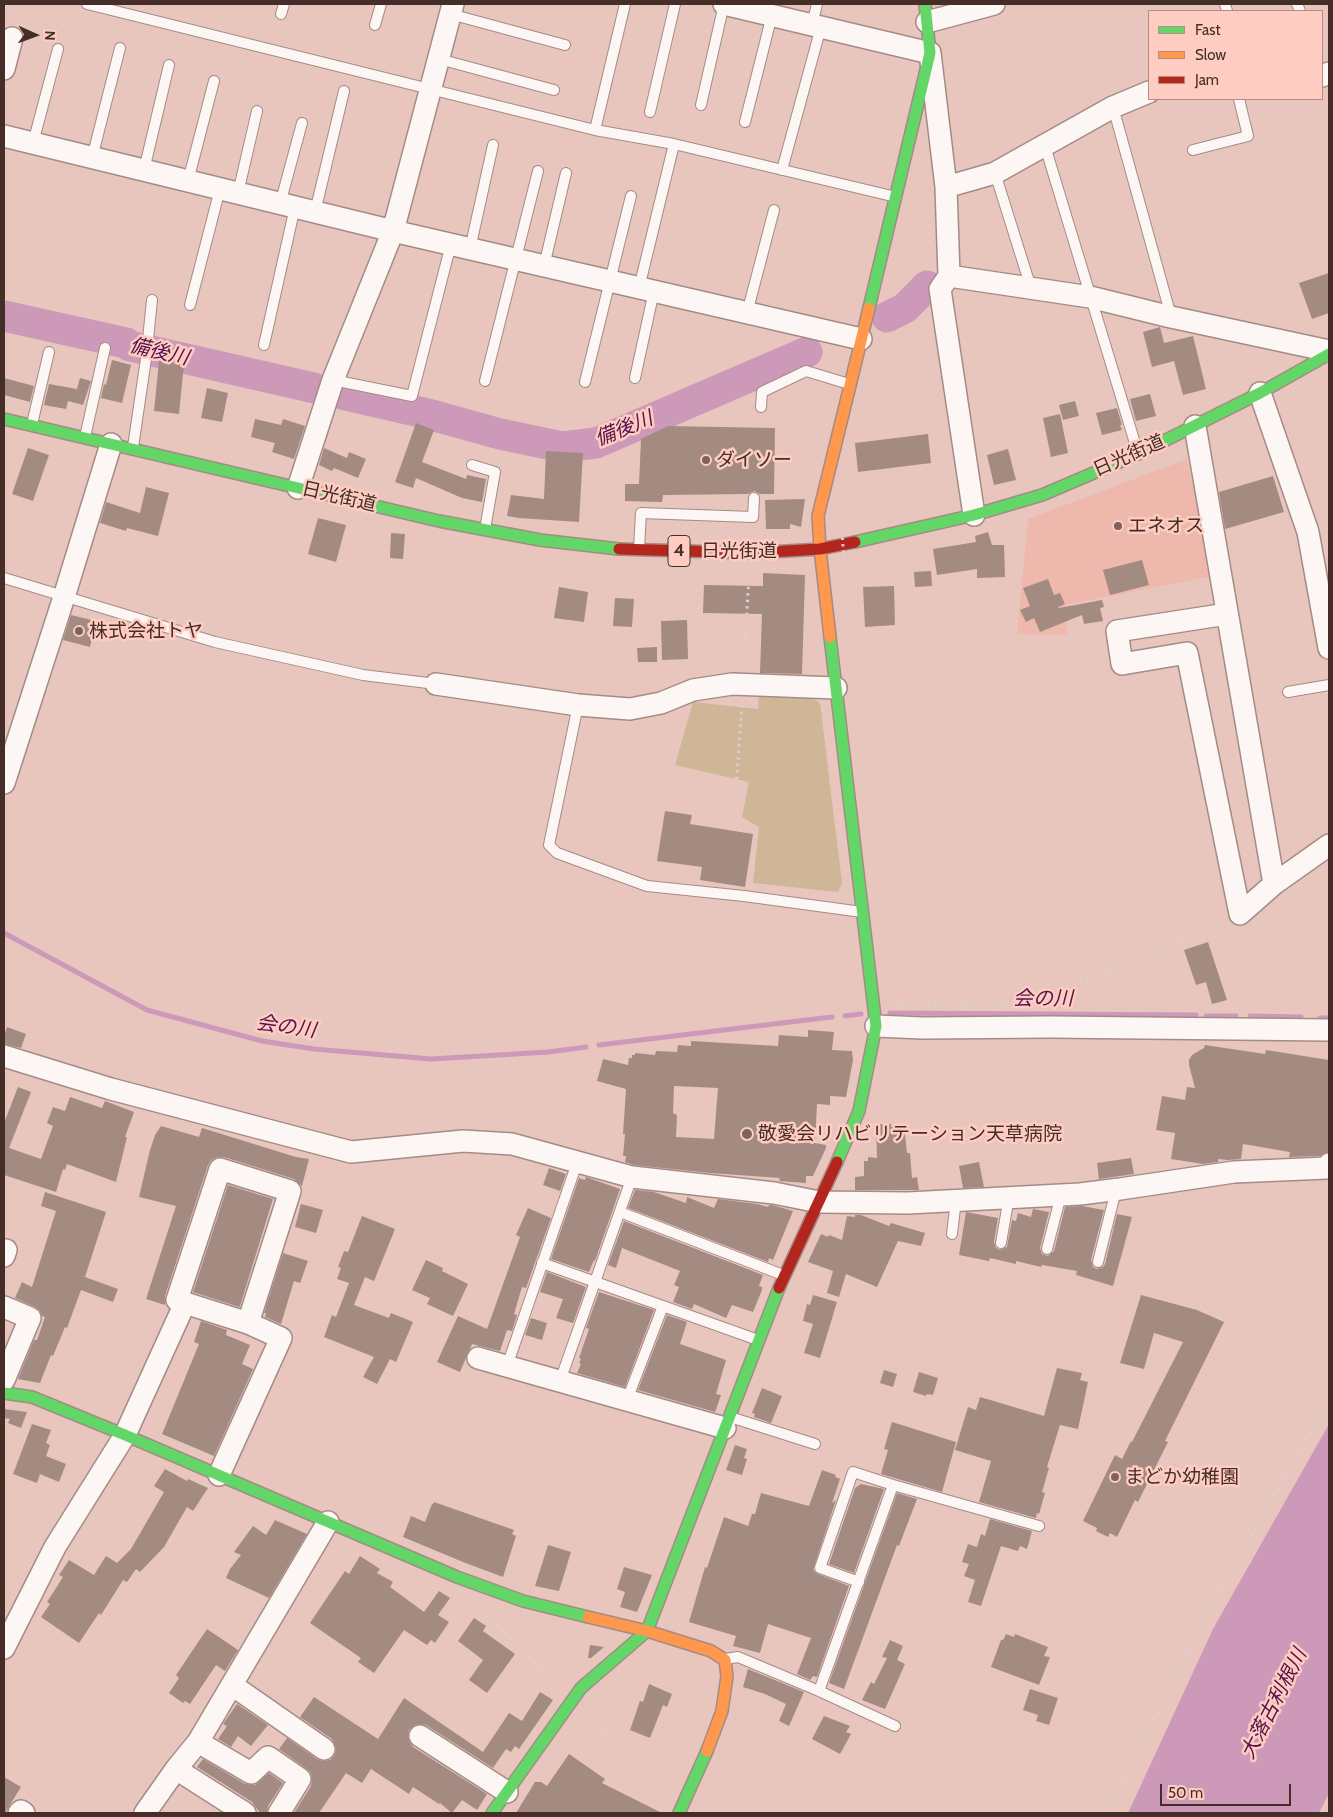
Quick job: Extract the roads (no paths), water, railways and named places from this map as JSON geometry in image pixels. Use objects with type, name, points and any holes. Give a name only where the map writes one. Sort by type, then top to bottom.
[{"type":"main road","points":[[492,1813],[581,1688],[647,1630],[784,1275],[819,1202],[858,1110],[875,1015],[820,549],[818,516],[930,53],[926,13]]},
{"type":"main road","name":"日光街道","points":[[4,419],[298,488],[485,530],[540,540],[639,549],[754,553],[820,549],[862,542],[974,515],[1042,495],[1138,454],[1195,426],[1260,393],[1329,352]]},
{"type":"main road","points":[[4,1392],[32,1397],[457,1577],[522,1601],[647,1630],[711,1650],[725,1660],[727,1676],[722,1711],[708,1750],[679,1813]]},
{"type":"street","points":[[724,4],[780,15],[817,26],[930,53],[946,187],[949,276],[940,289],[974,515]]},
{"type":"street","points":[[926,13],[994,4]]},
{"type":"street","points":[[298,488],[334,380],[393,231],[452,9]]},
{"type":"street","points":[[4,69],[12,38]]},
{"type":"street","points":[[946,187],[996,173],[1113,107],[1148,92]]},
{"type":"street","points":[[4,136],[393,231],[861,339]]},
{"type":"street","points":[[949,276],[1090,296],[1171,317],[1329,352]]},
{"type":"street","points":[[1260,393],[1308,532],[1329,648]]},
{"type":"street","points":[[1195,426],[1274,884]]},
{"type":"street","points":[[4,783],[111,444]]},
{"type":"street","points":[[1187,653],[1122,664],[1117,631],[1227,614]]},
{"type":"street","points":[[1182,621],[1240,914],[1274,884],[1329,845]]},
{"type":"street","points":[[436,684],[578,705],[630,709],[661,703],[693,690],[732,684],[836,688]]},
{"type":"street","points":[[875,1015],[922,1028],[1050,1027],[1329,1030]]},
{"type":"street","points":[[4,1056],[120,1091],[351,1152],[463,1141],[512,1144],[632,1177],[774,1193],[819,1202],[908,1203],[1061,1195],[1116,1190],[1234,1172],[1327,1168],[1329,1164]]},
{"type":"street","points":[[219,1475],[281,1338],[248,1323],[177,1300],[220,1169],[290,1191],[248,1323]]},
{"type":"street","points":[[4,1648],[55,1546],[125,1435],[185,1303]]},
{"type":"street","points":[[4,1307],[30,1318],[4,1380]]},
{"type":"street","points":[[478,1358],[627,1400],[727,1422]]},
{"type":"street","points":[[145,1813],[198,1742],[328,1522]]},
{"type":"street","points":[[232,1685],[324,1749]]},
{"type":"street","points":[[420,1736],[507,1792]]},
{"type":"street","points":[[198,1742],[251,1774],[268,1757],[300,1779],[279,1813]]},
{"type":"street","points":[[176,1770],[245,1813]]},
{"type":"street","points":[[19,1813],[21,1811],[24,1813]]},
{"type":"lane","points":[[87,4],[596,130],[674,144],[896,197]]},
{"type":"lane","points":[[375,25],[381,4]]},
{"type":"lane","points":[[596,130],[625,4]]},
{"type":"lane","points":[[650,112],[675,4]]},
{"type":"lane","points":[[701,105],[724,4]]},
{"type":"lane","points":[[782,170],[817,26],[817,4]]},
{"type":"lane","points":[[452,9],[566,45]]},
{"type":"lane","points":[[745,122],[780,15]]},
{"type":"lane","points":[[92,158],[120,48]]},
{"type":"lane","points":[[33,143],[58,49]]},
{"type":"lane","points":[[439,59],[554,90]]},
{"type":"lane","points":[[144,170],[168,65]]},
{"type":"lane","points":[[188,181],[214,81]]},
{"type":"lane","points":[[264,345],[297,208],[344,91]]},
{"type":"lane","points":[[1193,150],[1248,136],[1238,100]]},
{"type":"lane","points":[[1113,107],[1171,317]]},
{"type":"lane","points":[[190,305],[257,111]]},
{"type":"lane","points":[[297,208],[302,123]]},
{"type":"lane","points":[[334,380],[412,396],[493,144]]},
{"type":"lane","points":[[635,378],[647,290],[674,144]]},
{"type":"lane","points":[[1044,146],[1138,454]]},
{"type":"lane","points":[[485,382],[538,170]]},
{"type":"lane","points":[[544,266],[566,173]]},
{"type":"lane","points":[[996,173],[1031,288]]},
{"type":"lane","points":[[585,382],[631,196]]},
{"type":"lane","points":[[747,313],[774,210]]},
{"type":"lane","points":[[132,449],[146,358],[152,300]]},
{"type":"lane","points":[[85,438],[105,348]]},
{"type":"lane","points":[[31,425],[49,352]]},
{"type":"lane","points":[[761,407],[762,392],[806,371],[850,384]]},
{"type":"lane","points":[[472,466],[495,472],[485,530]]},
{"type":"lane","points":[[639,549],[641,513],[753,517],[754,498]]},
{"type":"lane","points":[[4,578],[215,642],[362,675],[436,684]]},
{"type":"lane","points":[[1288,692],[1329,685]]},
{"type":"lane","points":[[578,705],[549,845],[557,853],[647,886],[744,896],[863,912]]},
{"type":"lane","points":[[507,1366],[577,1163]]},
{"type":"lane","points":[[560,1381],[632,1177]]},
{"type":"lane","points":[[1098,1262],[1116,1190]]},
{"type":"lane","points":[[1047,1249],[1061,1195]]},
{"type":"lane","points":[[1001,1243],[1009,1197]]},
{"type":"lane","points":[[952,1234],[956,1200]]},
{"type":"lane","points":[[620,1212],[784,1275]]},
{"type":"lane","points":[[542,1263],[759,1340]]},
{"type":"lane","points":[[627,1400],[663,1306]]},
{"type":"lane","points":[[727,1422],[815,1444]]},
{"type":"lane","points":[[859,1582],[820,1568],[853,1472],[1039,1526]]},
{"type":"lane","points":[[819,1691],[893,1485]]},
{"type":"lane","points":[[725,1660],[738,1657],[895,1726]]},
{"type":"water","name":"大落古利根川","points":[[1329,1424],[1329,1793],[1319,1813],[1128,1813],[1213,1629]]},
{"type":"waterway","name":"備後川","points":[[887,317],[905,308],[927,286]]},
{"type":"waterway","name":"備後川","points":[[4,316],[314,388]]},
{"type":"waterway","name":"備後川","points":[[345,395],[428,414],[500,434],[562,447],[596,443],[807,352]]},
{"type":"waterway","name":"会の川","points":[[4,933],[147,1010],[262,1041],[314,1049],[431,1059],[548,1052],[586,1047]]},
{"type":"waterway","name":"会の川","points":[[890,1013],[1196,1015]]},
{"type":"waterway","name":"会の川","points":[[845,1016],[861,1014]]},
{"type":"waterway","name":"会の川","points":[[1206,1016],[1236,1016]]},
{"type":"waterway","name":"会の川","points":[[1250,1016],[1301,1017]]},
{"type":"waterway","name":"会の川","points":[[599,1045],[832,1017]]},
{"type":"waterway","name":"会の川","points":[[1320,1018],[1329,1018]]},
{"type":"place","name":"ダイソー","points":[[706,460]]},
{"type":"place","name":"エネオス","points":[[1118,526]]},
{"type":"place","name":"株式会社トヤ","points":[[79,631]]},
{"type":"place","name":"敬愛会リハビリテーション天草病院","points":[[747,1134]]},
{"type":"place","name":"まどか幼稚園","points":[[1115,1477]]}]
